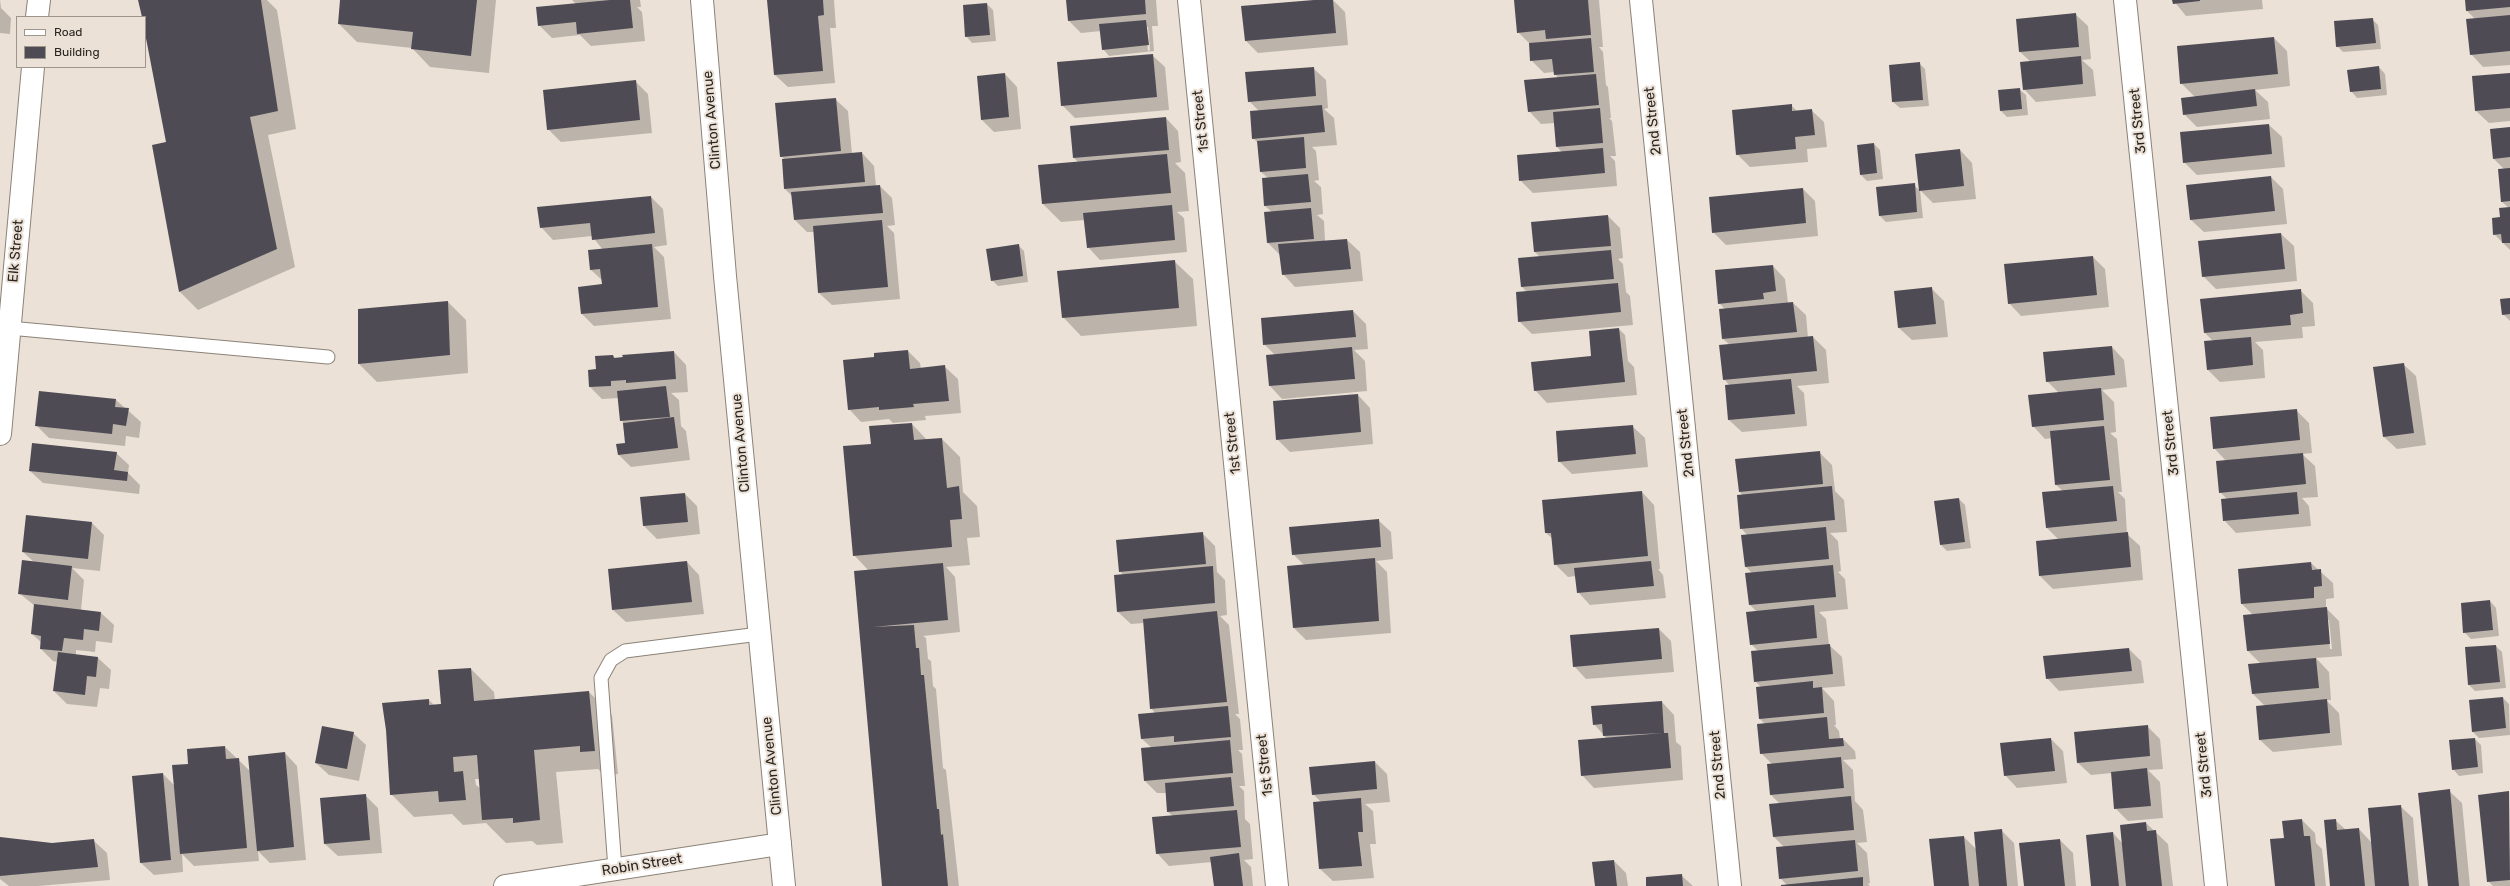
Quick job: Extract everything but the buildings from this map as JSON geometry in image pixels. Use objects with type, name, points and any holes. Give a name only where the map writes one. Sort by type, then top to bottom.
[{"type":"street","points":[[37,16],[39,0]]},
{"type":"street","name":"Clinton Avenue","points":[[702,0],[759,634],[784,886]]},
{"type":"street","name":"1st Street","points":[[1189,0],[1277,886]]},
{"type":"street","name":"2nd Street","points":[[1641,0],[1730,886]]},
{"type":"street","name":"3rd Street","points":[[2126,0],[2216,886]]},
{"type":"street","name":"Elk Street","points":[[0,434],[33,68]]},
{"type":"street","name":"Robin Street","points":[[505,886],[780,844]]},
{"type":"lane","points":[[9,328],[328,357]]},
{"type":"lane","points":[[615,869],[601,678],[611,660],[625,652],[759,634]]}]
